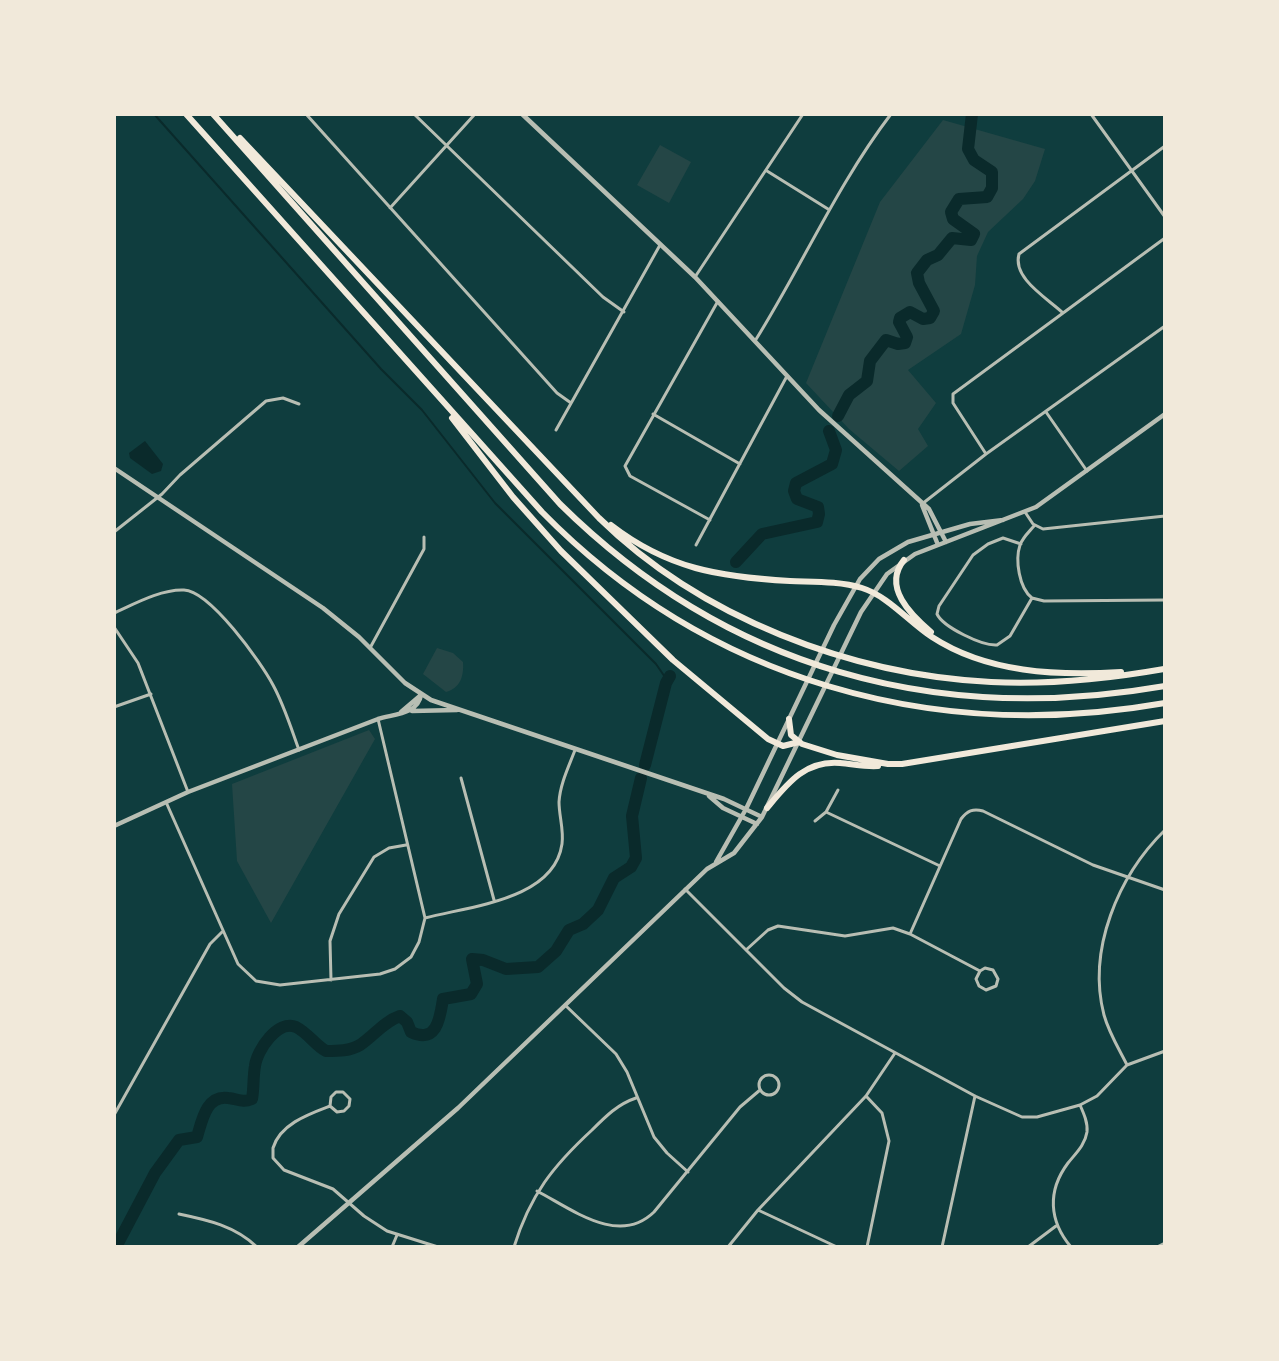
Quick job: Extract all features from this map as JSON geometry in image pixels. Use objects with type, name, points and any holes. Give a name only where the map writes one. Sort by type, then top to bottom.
[{"type":"highway","points":[[186,114],[534,503],[593,560],[669,615],[753,659],[862,696],[966,714],[1059,716],[1165,703]]},
{"type":"highway","points":[[215,114],[572,492],[628,544],[698,592],[758,624],[847,657],[921,674],[1002,683],[1082,681],[1164,669]]},
{"type":"highway","points":[[215,114],[560,504],[621,558],[688,605],[740,633],[793,656],[861,678],[918,691],[988,699],[1035,700],[1106,695],[1165,686]]},
{"type":"highway","points":[[425,381],[507,490],[555,545],[679,665],[777,744],[788,746],[799,742]]},
{"type":"highway","points":[[572,492],[629,538],[687,567],[737,578],[855,586],[872,592],[926,633],[961,653],[1006,667],[1046,672],[1105,673],[1164,669]]},
{"type":"highway","points":[[904,560],[896,579],[899,597],[922,625],[961,653]]},
{"type":"highway","points":[[789,719],[790,733],[799,742],[843,757],[888,764]]},
{"type":"highway","points":[[767,808],[792,780],[813,767],[835,763],[868,767],[942,758],[1165,721]]},
{"type":"street","points":[[306,114],[557,393],[571,403]]},
{"type":"street","points":[[414,114],[603,297],[624,312]]},
{"type":"street","points":[[390,208],[475,114]]},
{"type":"street","points":[[522,114],[694,277],[825,416],[930,511],[946,542]]},
{"type":"street","points":[[694,277],[803,114]]},
{"type":"street","points":[[755,341],[828,209],[866,148],[891,114]]},
{"type":"street","points":[[1091,114],[1165,217]]},
{"type":"street","points":[[1063,313],[1023,277],[1018,269],[1019,254],[1030,243],[1165,146]]},
{"type":"street","points":[[767,171],[828,209]]},
{"type":"street","points":[[986,454],[953,403],[952,397],[1165,238]]},
{"type":"street","points":[[556,430],[660,245]]},
{"type":"street","points":[[710,520],[626,472],[626,460],[717,301]]},
{"type":"street","points":[[922,505],[986,454],[1165,326]]},
{"type":"street","points":[[696,545],[787,376]]},
{"type":"street","points":[[114,532],[156,499],[266,402],[282,398],[299,404]]},
{"type":"street","points":[[1046,412],[1088,471]]},
{"type":"street","points":[[653,414],[740,464]]},
{"type":"street","points":[[298,1247],[458,1108],[685,889],[716,862],[734,853],[767,808],[851,631],[872,592],[887,574],[904,560],[1025,512],[1088,471],[1165,414]]},
{"type":"street","points":[[114,468],[156,499],[323,608],[370,648],[405,683],[421,694],[459,710],[576,748],[762,816]]},
{"type":"street","points":[[922,505],[938,545]]},
{"type":"street","points":[[1025,512],[1034,526],[1049,529],[1165,516]]},
{"type":"street","points":[[716,862],[746,809],[834,625],[855,586],[871,566],[888,553],[932,534],[983,522],[1004,520]]},
{"type":"street","points":[[1034,526],[1021,544],[1020,574],[1025,591],[1032,598],[1044,601],[1165,600]]},
{"type":"street","points":[[370,648],[424,549],[424,537]]},
{"type":"street","points":[[1021,544],[1007,538],[997,540],[980,549],[969,561],[939,606],[937,614],[944,622],[976,640],[997,645],[1010,636],[1032,598]]},
{"type":"street","points":[[114,613],[175,591],[188,590],[202,595],[223,617],[267,676],[299,750]]},
{"type":"street","points":[[114,627],[134,653],[188,792]]},
{"type":"street","points":[[114,707],[151,694]]},
{"type":"street","points":[[409,711],[419,703],[421,694]]},
{"type":"street","points":[[401,712],[421,694]]},
{"type":"street","points":[[114,826],[188,792],[401,712],[459,710]]},
{"type":"street","points":[[166,802],[238,964],[256,981],[280,985],[380,974],[405,963],[420,942],[425,918],[378,720]]},
{"type":"street","points":[[425,918],[494,900],[534,887],[544,880],[554,865],[562,843],[560,792],[576,748]]},
{"type":"street","points":[[461,778],[494,900]]},
{"type":"street","points":[[815,821],[826,812],[838,790]]},
{"type":"street","points":[[709,796],[718,805],[757,824]]},
{"type":"street","points":[[910,934],[961,819],[970,810],[978,809],[1086,862],[1165,890]]},
{"type":"street","points":[[826,812],[940,866]]},
{"type":"street","points":[[1127,1065],[1105,1017],[1100,963],[1109,919],[1144,854],[1165,830]]},
{"type":"street","points":[[331,980],[330,941],[339,914],[374,857],[389,848],[407,845]]},
{"type":"street","points":[[685,889],[796,998],[975,1096],[1023,1117],[1037,1117],[1080,1105],[1097,1096],[1127,1065],[1165,1051]]},
{"type":"street","points":[[746,950],[768,930],[778,926],[845,936],[884,928],[910,934],[980,971]]},
{"type":"street","points":[[114,1115],[210,944],[222,932]]},
{"type":"street","points":[[987,968],[995,971],[998,978],[996,986],[986,990],[979,986],[976,979],[980,971],[987,968]]},
{"type":"street","points":[[566,1005],[616,1054],[627,1072],[636,1098],[660,1145],[688,1172]]},
{"type":"street","points":[[728,1247],[758,1210],[866,1096],[895,1053]]},
{"type":"street","points":[[769,1074],[777,1079],[779,1085],[774,1093],[768,1095],[760,1090],[759,1082],[762,1077],[769,1074]]},
{"type":"street","points":[[537,1191],[594,1220],[626,1227],[648,1218],[740,1107],[760,1090]]},
{"type":"street","points":[[336,1092],[344,1092],[350,1099],[349,1106],[344,1112],[337,1112],[330,1106],[330,1099],[336,1092]]},
{"type":"street","points":[[866,1096],[882,1113],[889,1141],[867,1247]]},
{"type":"street","points":[[942,1247],[975,1096]]},
{"type":"street","points":[[514,1247],[537,1191],[551,1171],[575,1145],[620,1104],[636,1098]]},
{"type":"street","points":[[1071,1247],[1056,1226],[1053,1205],[1054,1189],[1060,1175],[1082,1145],[1087,1134],[1087,1124],[1080,1105]]},
{"type":"street","points":[[330,1106],[303,1117],[283,1131],[274,1143],[273,1158],[284,1170],[325,1185],[350,1202],[372,1222],[398,1235],[438,1247]]},
{"type":"street","points":[[758,1210],[837,1247]]},
{"type":"street","points":[[179,1214],[217,1223],[243,1236],[256,1247]]},
{"type":"street","points":[[1028,1247],[1056,1226]]},
{"type":"street","points":[[392,1247],[398,1235]]},
{"type":"street","points":[[1157,1247],[1165,1243]]},
{"type":"shaded area","points":[[943,120],[1045,149],[1035,181],[1023,199],[988,232],[977,256],[975,285],[961,334],[908,370],[936,403],[918,429],[928,446],[899,471],[849,429],[806,383],[880,202]]},
{"type":"shaded area","points":[[660,145],[691,162],[669,203],[637,185]]},
{"type":"shaded area","points":[[145,441],[163,464],[161,471],[152,474],[130,458],[129,453]]},
{"type":"shaded area","points":[[437,648],[453,653],[463,662],[463,672],[458,685],[446,692],[423,674]]},
{"type":"shaded area","points":[[369,730],[375,739],[271,923],[237,861],[232,784]]},
{"type":"waterway","points":[[154,114],[381,369],[422,410],[495,503],[656,664],[667,680]]},
{"type":"waterway","points":[[838,416],[849,395],[867,381],[870,361],[886,340],[898,344],[905,343],[907,337],[899,322],[900,318],[910,312],[923,319],[930,318],[934,311],[919,283],[917,273],[927,260],[938,255],[952,238],[971,240],[974,234],[953,219],[951,212],[959,199],[987,197],[992,188],[992,172],[974,160],[968,149],[972,114]]},
{"type":"waterway","points":[[736,562],[762,534],[817,522],[818,507],[797,499],[794,491],[796,483],[832,464],[836,450],[829,431]]},
{"type":"waterway","points":[[645,765],[666,683],[670,676]]},
{"type":"waterway","points":[[116,1247],[155,1173],[179,1140],[197,1137],[203,1117],[210,1105],[221,1098],[243,1101],[252,1099],[257,1059],[264,1045],[282,1027],[296,1027],[326,1051],[356,1047],[400,1016],[407,1022],[411,1032],[427,1035],[436,1027],[443,999],[471,994],[477,984],[472,959],[483,960],[506,969],[538,967],[556,951],[569,930],[583,924],[598,910],[614,878],[631,867],[636,858],[632,816],[641,778]]}]
